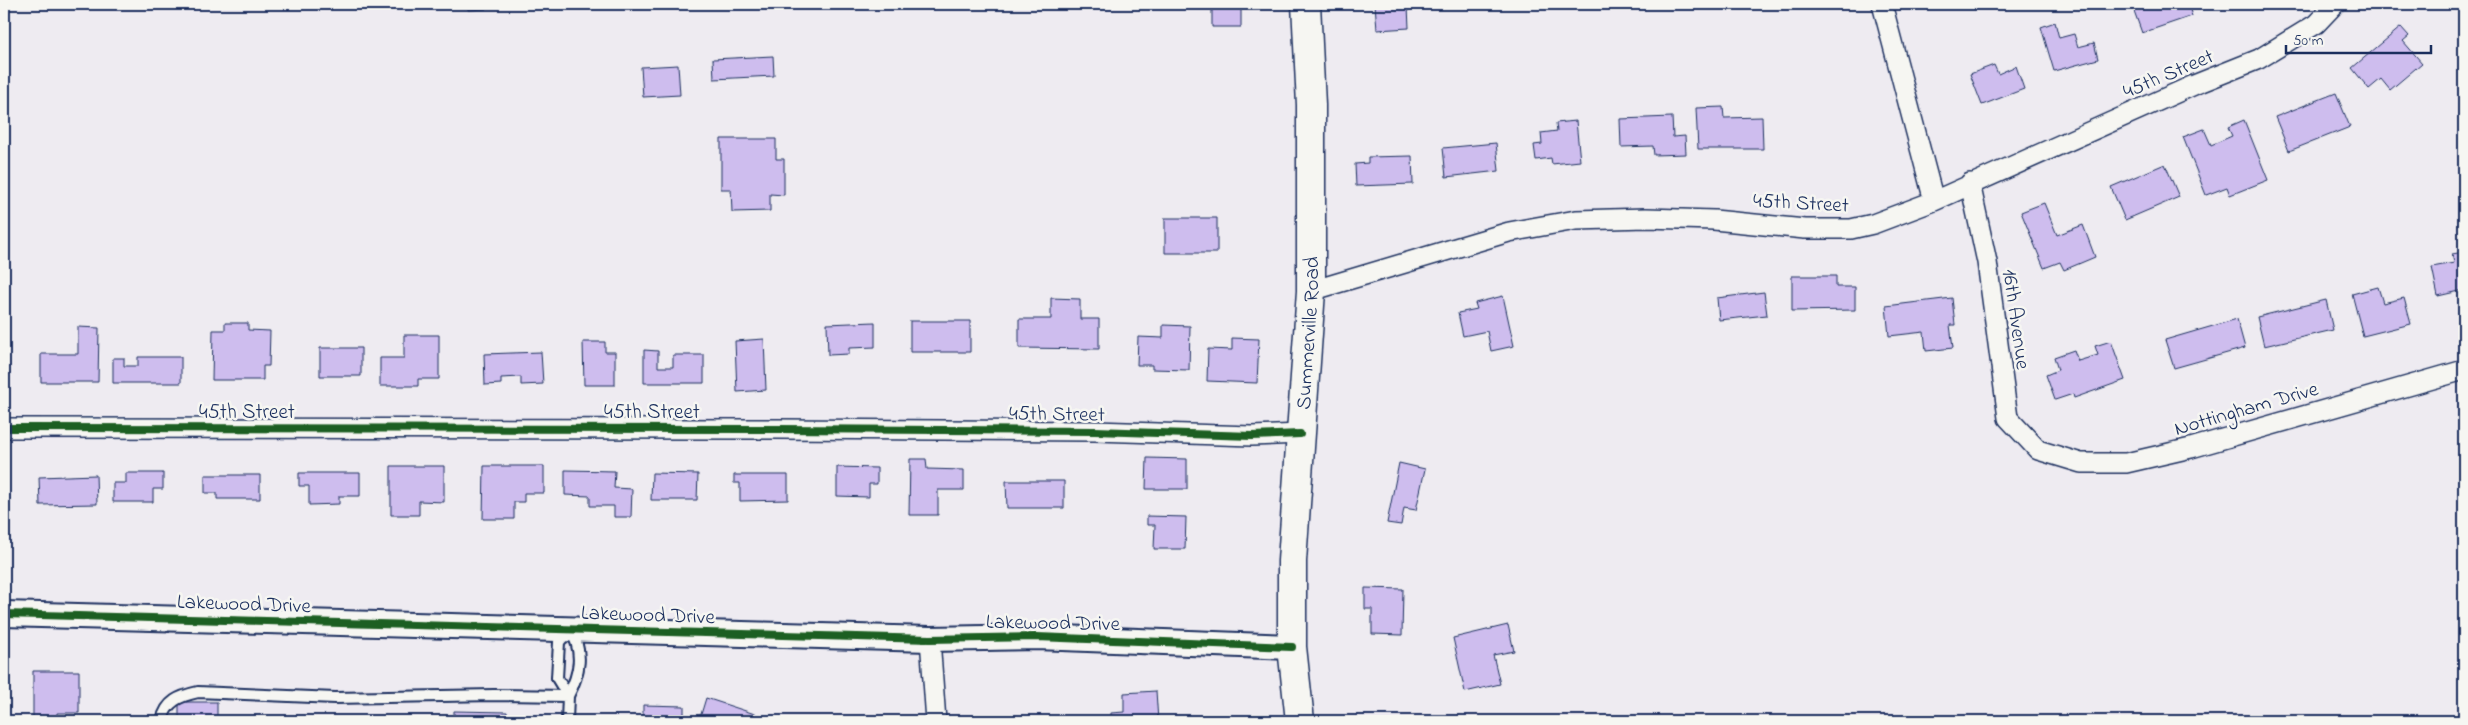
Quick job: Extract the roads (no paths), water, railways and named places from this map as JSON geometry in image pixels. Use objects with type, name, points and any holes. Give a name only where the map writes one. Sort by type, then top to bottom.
[{"type":"main road","name":"Summerville Road","points":[[1300,721],[1292,647],[1292,561],[1297,514],[1300,434],[1311,291],[1311,105],[1306,4]]},
{"type":"street","points":[[1882,4],[1934,202]]},
{"type":"street","name":"45th Street","points":[[1311,291],[1509,232],[1576,220],[1646,218],[1714,220],[1805,229],[1851,229],[1872,224],[1934,202],[1970,184],[2194,85],[2259,59],[2316,24],[2335,4]]},
{"type":"street","name":"16th Avenue","points":[[1970,184],[1987,262],[2008,418],[2038,450]]},
{"type":"street","name":"Nottingham Drive","points":[[2038,450],[2081,463],[2126,463],[2191,448],[2464,370]]},
{"type":"street","name":"45th Street","points":[[4,428],[787,429],[1095,431],[1252,436],[1300,434]]},
{"type":"street","name":"Lakewood Drive","points":[[4,614],[930,639],[1037,637],[1292,647]]},
{"type":"street","points":[[930,639],[936,721]]},
{"type":"lane","points":[[567,721],[568,696],[578,677],[578,642],[570,629],[559,642],[557,678],[568,696]]},
{"type":"lane","points":[[162,721],[164,710],[178,697],[198,692],[335,698],[494,695],[568,696]]}]
